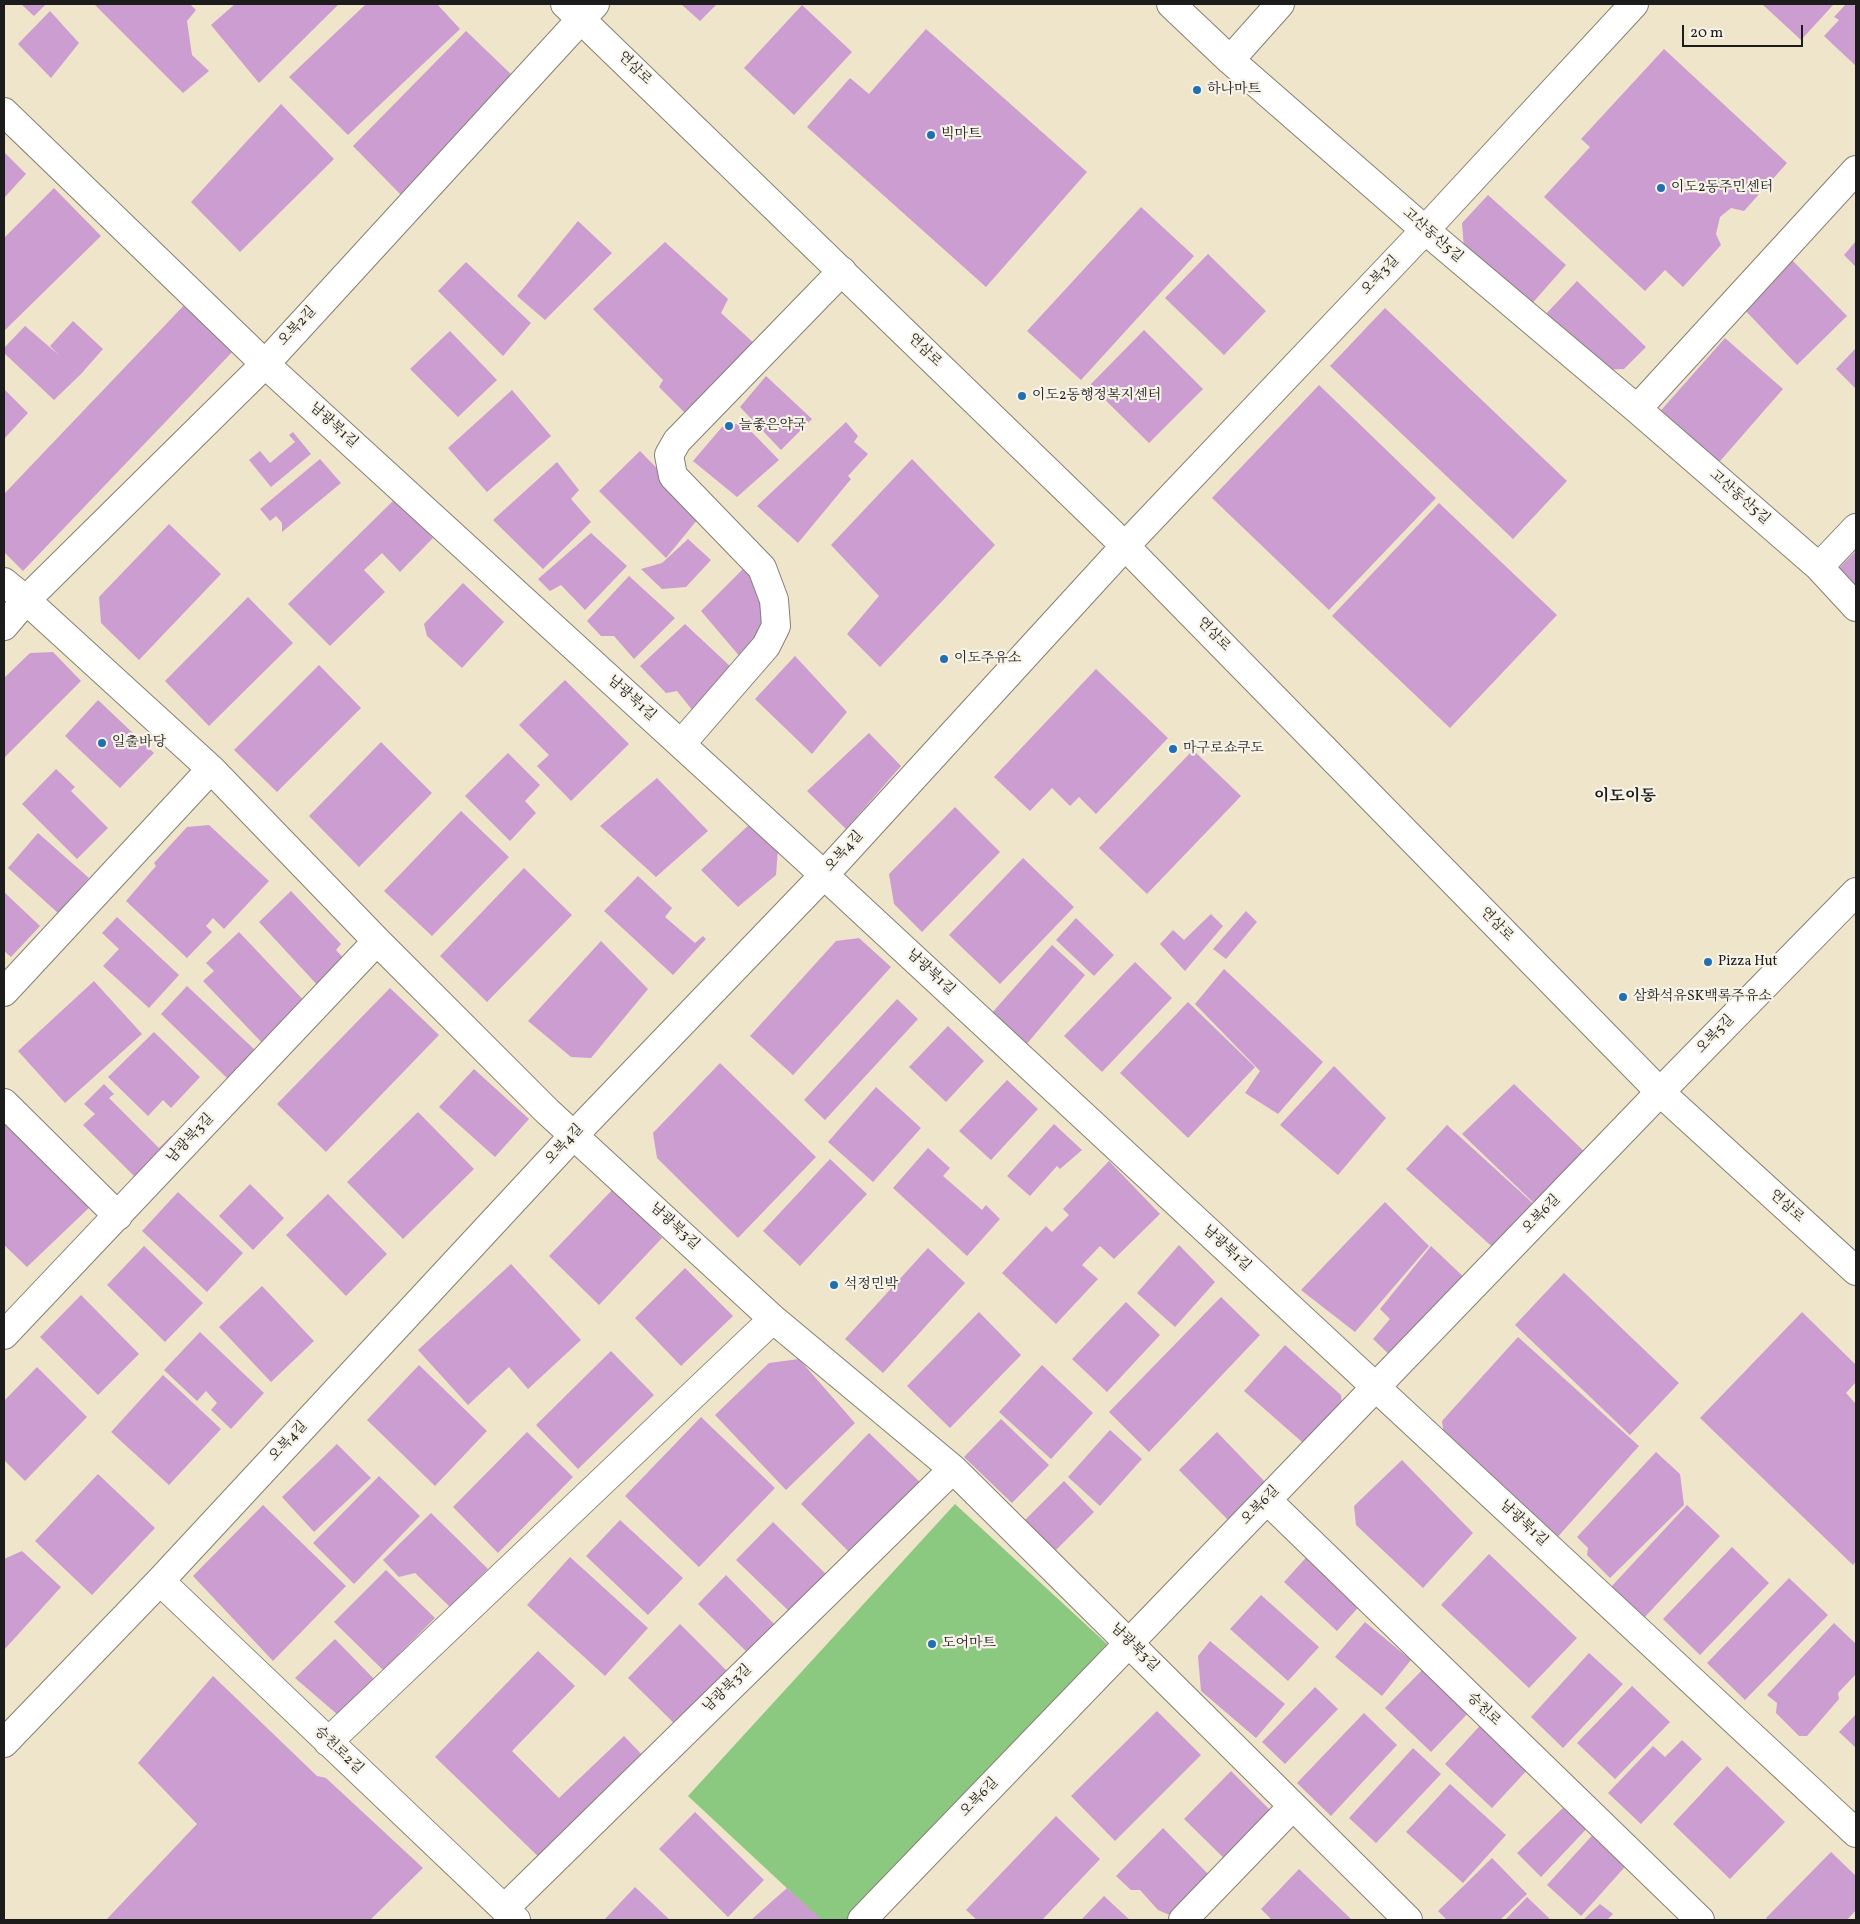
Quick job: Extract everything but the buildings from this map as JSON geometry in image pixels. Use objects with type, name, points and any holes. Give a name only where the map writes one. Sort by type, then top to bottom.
[{"type":"street","name":"고산동산5길","points":[[1171,4],[1230,60],[1425,230],[1637,409],[1819,567],[1856,606]]},
{"type":"street","points":[[1230,60],[1280,4]]},
{"type":"street","name":"오복3길","points":[[1125,546],[1425,230],[1634,4]]},
{"type":"street","name":"연삼로","points":[[580,9],[842,270],[1125,546],[1660,1092],[1856,1271]]},
{"type":"street","name":"오복2길","points":[[4,626],[26,600],[265,364],[580,9]]},
{"type":"street","name":"남광북1길","points":[[4,112],[265,364],[824,875],[1856,1833]]},
{"type":"street","points":[[1637,409],[1856,170]]},
{"type":"street","points":[[681,744],[766,646],[776,626],[774,600],[762,568],[673,476],[670,455],[677,441],[842,270]]},
{"type":"street","points":[[1819,567],[1856,528]]},
{"type":"street","name":"오복4길","points":[[4,1743],[160,1581],[574,1135],[824,875],[1125,546]]},
{"type":"street","name":"남광북3길","points":[[4,582],[210,769],[377,941],[547,1111],[773,1319],[953,1469],[1408,1920]]},
{"type":"street","points":[[4,992],[210,769]]},
{"type":"street","name":"오복5길","points":[[1660,1092],[1856,892]]},
{"type":"street","name":"남광북3길","points":[[4,1335],[377,941]]},
{"type":"street","name":"오복6길","points":[[862,1920],[1660,1092]]},
{"type":"street","points":[[4,1103],[118,1216]]},
{"type":"street","points":[[328,1742],[773,1319]]},
{"type":"street","name":"남광북3길","points":[[510,1915],[953,1469]]},
{"type":"street","name":"승천로","points":[[1266,1500],[1700,1920]]},
{"type":"street","name":"승천로2길","points":[[160,1581],[510,1915]]},
{"type":"street","points":[[1183,1920],[1293,1806]]},
{"type":"green space","points":[[955,1504],[1107,1644],[853,1920],[821,1920],[688,1796]]},
{"type":"place","name":"하나마트","points":[[1197,90]]},
{"type":"place","name":"빅마트","points":[[931,135]]},
{"type":"place","name":"이도2동주민센터","points":[[1661,188]]},
{"type":"place","name":"이도2동행정복지센터","points":[[1022,396]]},
{"type":"place","name":"늘좋은약국","points":[[729,426]]},
{"type":"place","name":"이도주유소","points":[[944,659]]},
{"type":"place","name":"일출바당","points":[[102,743]]},
{"type":"place","name":"마구로쇼쿠도","points":[[1173,749]]},
{"type":"place","name":"Pizza Hut","points":[[1708,962]]},
{"type":"place","name":"삼화석유SK백록주유소","points":[[1623,997]]},
{"type":"place","name":"석정민박","points":[[834,1285]]},
{"type":"place","name":"도어마트","points":[[932,1644]]},
{"type":"district","name":"이도이동","points":[[1625,798]]}]
